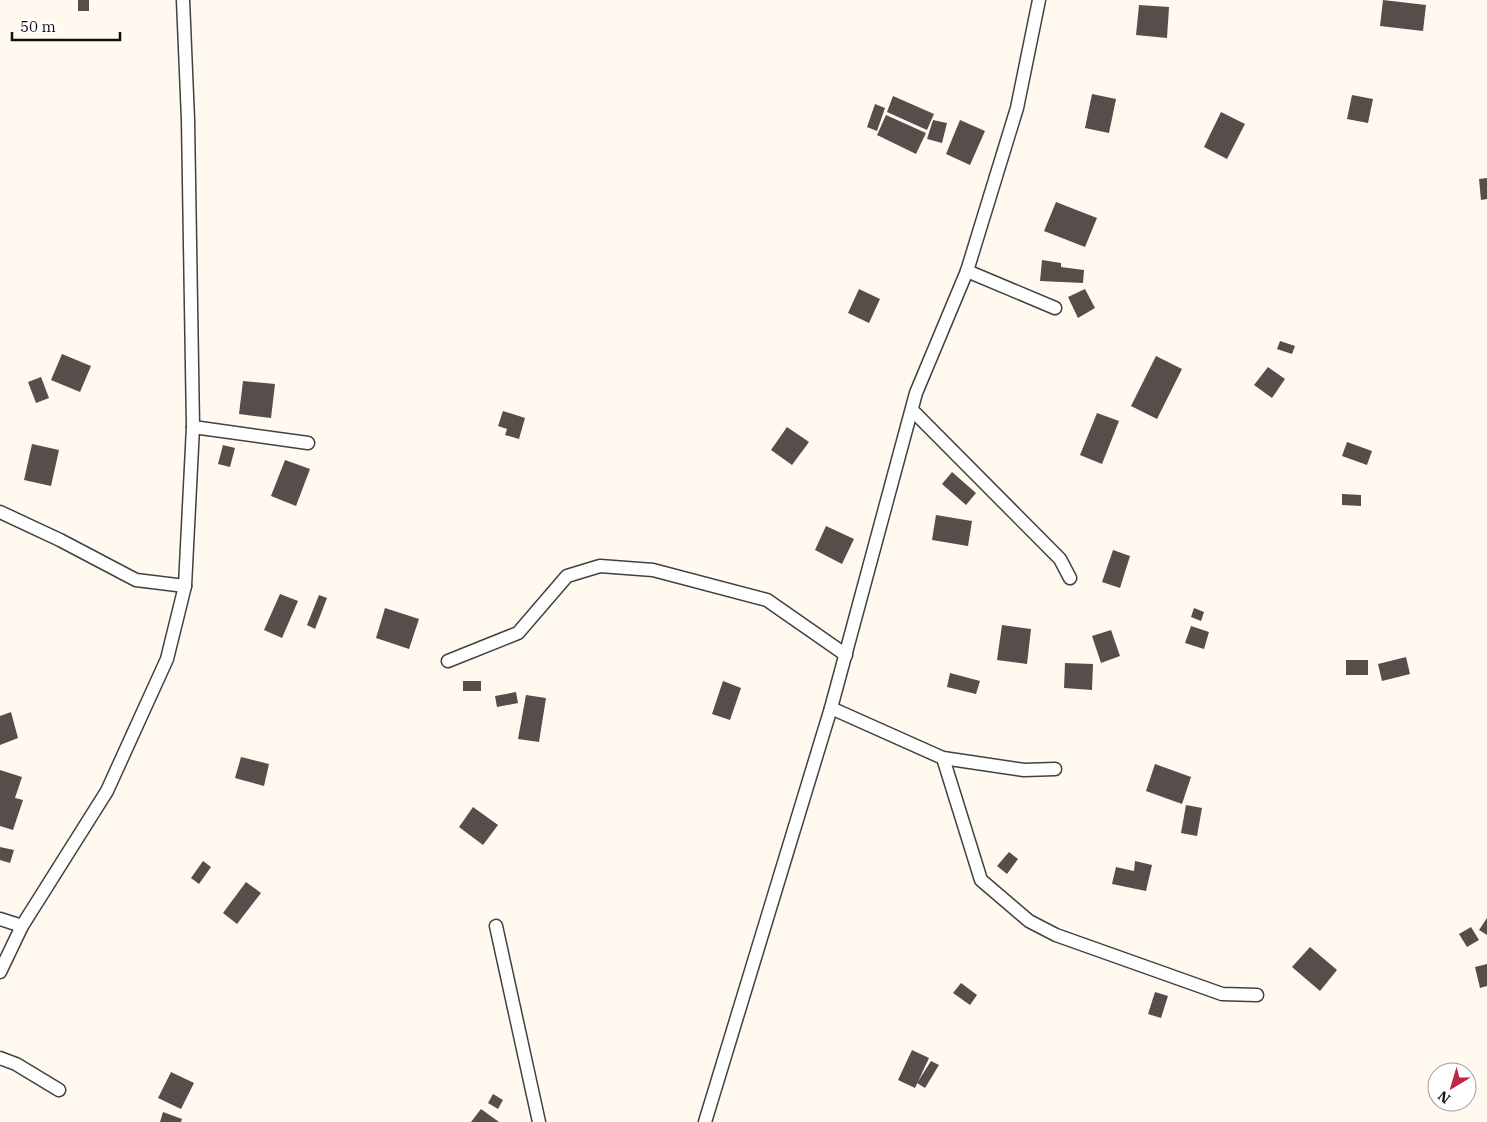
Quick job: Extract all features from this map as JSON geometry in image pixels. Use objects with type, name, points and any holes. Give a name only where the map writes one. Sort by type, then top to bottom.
[{"type":"street","points":[[0,972],[22,926],[107,791],[167,659],[185,586],[193,427],[188,120],[183,0]]},
{"type":"street","points":[[705,1122],[831,708],[916,393],[967,271],[1017,108],[1039,0]]},
{"type":"street","points":[[967,271],[1056,308]]},
{"type":"street","points":[[912,410],[1060,559],[1070,578]]},
{"type":"street","points":[[193,427],[308,443]]},
{"type":"street","points":[[0,512],[60,540],[136,580],[185,586]]},
{"type":"street","points":[[448,661],[518,633],[567,576],[600,566],[653,570],[768,600],[846,655]]},
{"type":"street","points":[[831,708],[943,758],[1024,770],[1055,769]]},
{"type":"street","points":[[943,758],[981,880],[1029,921],[1056,935],[1222,994],[1257,996]]},
{"type":"street","points":[[0,919],[22,926]]},
{"type":"street","points":[[496,926],[539,1122]]},
{"type":"street","points":[[0,1058],[16,1064],[59,1090]]},
{"type":"building","points":[[78,0],[89,0],[89,11],[78,11]]},
{"type":"building","points":[[1383,0],[1426,5],[1423,31],[1380,26]]},
{"type":"building","points":[[1139,5],[1169,7],[1167,38],[1136,35]]},
{"type":"building","points":[[1092,94],[1116,99],[1109,133],[1085,128]]},
{"type":"building","points":[[1352,95],[1373,99],[1368,123],[1347,119]]},
{"type":"building","points":[[893,96],[934,114],[927,130],[887,112]]},
{"type":"building","points":[[875,104],[885,108],[877,131],[867,127]]},
{"type":"building","points":[[1221,112],[1245,124],[1227,159],[1204,147]]},
{"type":"building","points":[[886,115],[926,133],[916,154],[877,135]]},
{"type":"building","points":[[933,120],[947,123],[942,143],[927,139]]},
{"type":"building","points":[[960,120],[985,131],[970,165],[946,154]]},
{"type":"building","points":[[1487,178],[1487,199],[1481,200],[1479,179]]},
{"type":"building","points":[[1056,202],[1097,218],[1085,247],[1044,231]]},
{"type":"building","points":[[1042,260],[1061,263],[1061,267],[1084,270],[1083,283],[1040,281]]},
{"type":"building","points":[[859,289],[880,299],[869,323],[848,313]]},
{"type":"building","points":[[1085,289],[1095,308],[1078,318],[1068,297]]},
{"type":"building","points":[[1280,341],[1295,346],[1292,354],[1277,349]]},
{"type":"building","points":[[62,354],[91,366],[80,392],[51,380]]},
{"type":"building","points":[[1156,356],[1182,369],[1157,419],[1131,406]]},
{"type":"building","points":[[1268,367],[1285,379],[1272,398],[1254,385]]},
{"type":"building","points":[[41,377],[49,398],[36,403],[28,382]]},
{"type":"building","points":[[243,381],[275,384],[271,418],[239,414]]},
{"type":"building","points":[[503,411],[525,418],[519,439],[505,435],[507,429],[498,426]]},
{"type":"building","points":[[1097,413],[1119,421],[1102,464],[1080,455]]},
{"type":"building","points":[[787,427],[809,442],[792,465],[771,450]]},
{"type":"building","points":[[1347,442],[1372,451],[1367,465],[1342,456]]},
{"type":"building","points":[[32,444],[59,450],[51,486],[24,480]]},
{"type":"building","points":[[223,445],[235,448],[230,467],[218,464]]},
{"type":"building","points":[[285,460],[310,469],[296,506],[271,496]]},
{"type":"building","points":[[952,472],[976,493],[966,505],[942,484]]},
{"type":"building","points":[[1342,494],[1361,495],[1361,506],[1342,505]]},
{"type":"building","points":[[936,515],[972,521],[968,546],[932,540]]},
{"type":"building","points":[[826,526],[854,539],[842,564],[815,550]]},
{"type":"building","points":[[1113,550],[1130,556],[1120,588],[1102,582]]},
{"type":"building","points":[[280,594],[298,601],[282,638],[264,630]]},
{"type":"building","points":[[319,595],[327,598],[315,629],[307,625]]},
{"type":"building","points":[[385,608],[419,619],[409,649],[376,638]]},
{"type":"building","points":[[1194,608],[1204,612],[1201,621],[1191,617]]},
{"type":"building","points":[[1002,625],[1031,629],[1027,664],[997,660]]},
{"type":"building","points":[[1191,626],[1209,632],[1204,649],[1185,643]]},
{"type":"building","points":[[1111,630],[1120,656],[1101,663],[1092,636]]},
{"type":"building","points":[[1406,657],[1410,674],[1382,681],[1378,664]]},
{"type":"building","points":[[1346,660],[1368,660],[1368,675],[1346,675]]},
{"type":"building","points":[[1065,663],[1093,664],[1092,690],[1064,688]]},
{"type":"building","points":[[950,673],[980,681],[976,694],[947,687]]},
{"type":"building","points":[[463,681],[481,681],[481,691],[463,691]]},
{"type":"building","points":[[723,681],[741,688],[730,720],[712,714]]},
{"type":"building","points":[[516,692],[518,703],[497,707],[495,696]]},
{"type":"building","points":[[526,695],[546,698],[539,742],[518,739]]},
{"type":"building","points":[[11,712],[18,738],[0,745],[0,716]]},
{"type":"building","points":[[241,757],[269,764],[264,786],[235,778]]},
{"type":"building","points":[[1155,764],[1191,777],[1182,804],[1146,791]]},
{"type":"building","points":[[0,770],[22,777],[15,798],[23,800],[13,830],[0,826]]},
{"type":"building","points":[[1186,805],[1202,808],[1197,836],[1181,833]]},
{"type":"building","points":[[473,807],[498,825],[483,845],[459,827]]},
{"type":"building","points":[[0,847],[14,850],[10,863],[0,860]]},
{"type":"building","points":[[1009,852],[1018,859],[1007,874],[997,866]]},
{"type":"building","points":[[203,861],[211,867],[199,884],[191,878]]},
{"type":"building","points":[[1135,861],[1152,865],[1146,891],[1112,884],[1116,867],[1134,871]]},
{"type":"building","points":[[246,882],[261,893],[237,924],[223,913]]},
{"type":"building","points":[[1487,918],[1487,935],[1479,930]]},
{"type":"building","points":[[1471,927],[1479,940],[1467,947],[1459,934]]},
{"type":"building","points":[[1310,947],[1337,970],[1320,991],[1292,967]]},
{"type":"building","points":[[1487,964],[1487,986],[1480,988],[1475,967]]},
{"type":"building","points":[[961,983],[977,995],[970,1005],[953,993]]},
{"type":"building","points":[[1155,992],[1168,996],[1161,1018],[1148,1014]]},
{"type":"building","points":[[912,1050],[929,1058],[915,1088],[898,1080]]},
{"type":"building","points":[[931,1061],[939,1065],[925,1088],[917,1083]]},
{"type":"building","points":[[171,1072],[194,1083],[181,1109],[158,1098]]},
{"type":"building","points":[[493,1094],[503,1100],[498,1109],[488,1103]]},
{"type":"building","points":[[481,1109],[499,1122],[471,1122]]},
{"type":"building","points":[[163,1112],[182,1119],[181,1122],[160,1122]]}]
